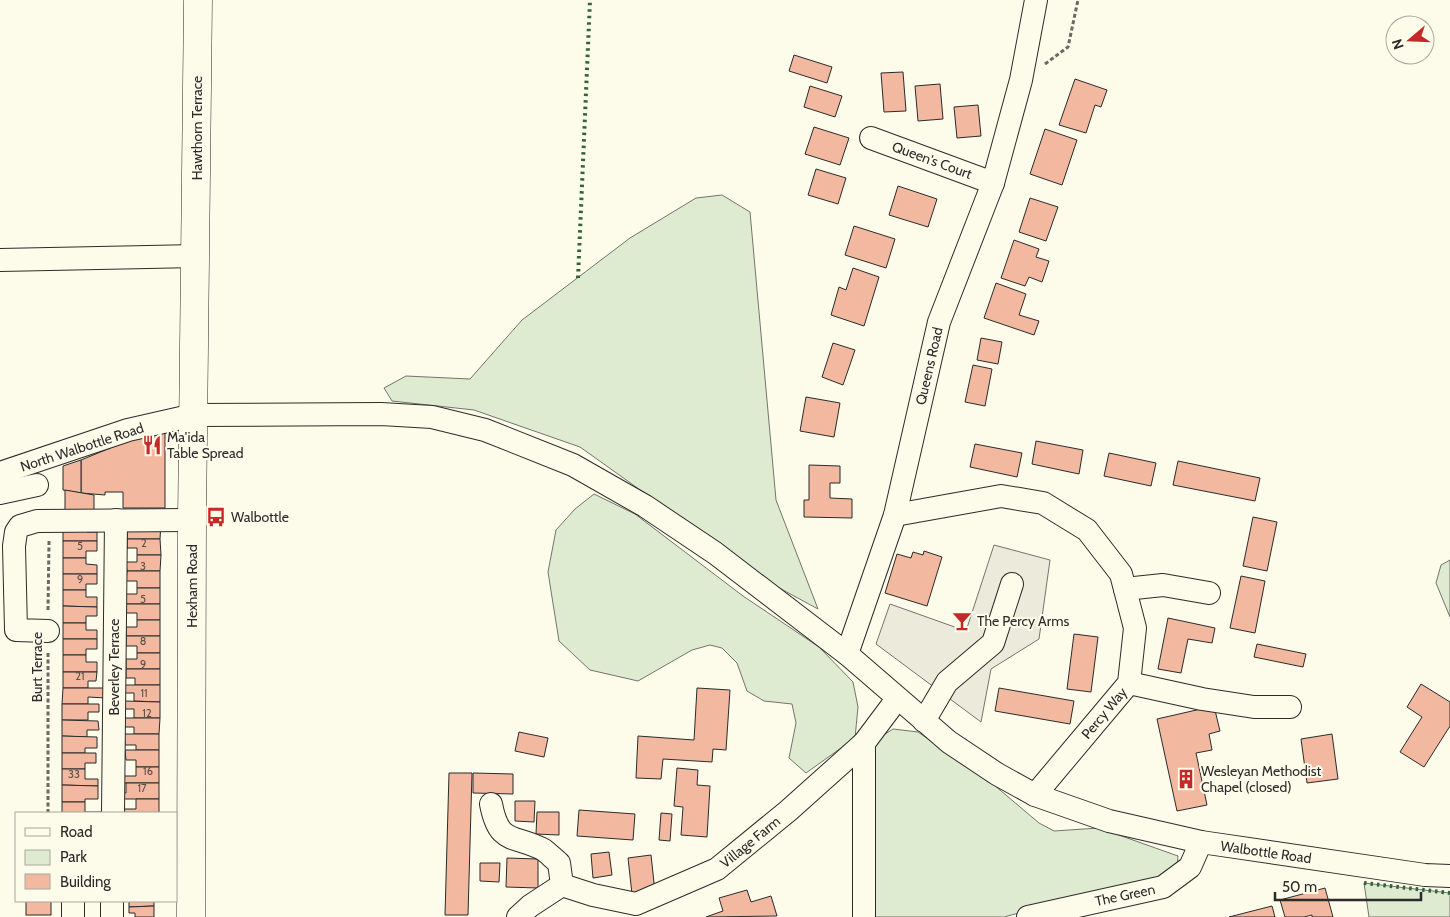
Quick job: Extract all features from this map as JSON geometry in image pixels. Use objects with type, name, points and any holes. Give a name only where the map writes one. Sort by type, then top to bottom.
[{"type":"main road","name":"Hawthorn Terrace","points":[[196,256],[198,0]]},
{"type":"main road","name":"Hexham Road","points":[[191,917],[184,852],[196,256]]},
{"type":"street","name":"Queens Road","points":[[847,654],[895,515],[939,322],[992,183],[1021,80],[1036,0]]},
{"type":"street","name":"Queen's Court","points":[[871,138],[992,183]]},
{"type":"street","points":[[0,260],[196,256]]},
{"type":"street","name":"North Walbottle Road","points":[[0,473],[128,430],[194,415],[381,414],[432,417],[485,430],[572,465],[645,506],[715,553],[847,654]]},
{"type":"street","points":[[0,493],[37,485]]},
{"type":"street","name":"Percy Way","points":[[895,515],[1001,496],[1043,503],[1087,530],[1120,574],[1135,628],[1129,683],[1035,795]]},
{"type":"street","name":"Beverley Terrace","points":[[113,812],[116,520]]},
{"type":"street","points":[[48,631],[16,630],[14,546],[16,532],[20,526],[37,521],[192,520]]},
{"type":"street","points":[[924,720],[947,682],[993,643],[1012,584]]},
{"type":"street","points":[[1125,589],[1163,585],[1210,593]]},
{"type":"street","name":"Walbottle Road","points":[[847,654],[949,742],[997,774],[1035,795],[1109,821],[1201,842],[1425,875],[1450,876]]},
{"type":"street","points":[[1129,683],[1202,699],[1254,707],[1290,706]]},
{"type":"street","name":"Village Farm","points":[[562,885],[593,895],[636,904],[717,869],[788,811],[864,743],[897,699]]},
{"type":"street","points":[[864,743],[864,917]]},
{"type":"street","points":[[491,804],[497,825],[505,836],[543,850],[559,863],[562,885],[524,912]]},
{"type":"street","name":"The Green","points":[[1028,917],[1116,907],[1163,887],[1190,867],[1201,842]]},
{"type":"street","points":[[72,917],[73,902]]},
{"type":"street","points":[[112,902],[112,917]]},
{"type":"path","points":[[1021,80],[1068,47],[1078,0]]},
{"type":"path","name":"Burt Terrace","points":[[48,812],[49,521]]},
{"type":"green space","points":[[722,195],[750,212],[776,500],[818,609],[772,584],[580,447],[474,410],[392,401],[384,388],[406,376],[470,379],[522,320],[630,238],[696,198]]},
{"type":"green space","points":[[594,494],[635,514],[743,596],[819,647],[853,682],[858,707],[855,738],[806,773],[789,758],[796,723],[792,704],[764,701],[747,691],[737,663],[722,648],[710,645],[692,650],[638,681],[590,670],[559,641],[548,572],[556,530],[575,509]]},
{"type":"green space","points":[[1450,560],[1450,617],[1436,583],[1441,565]]},
{"type":"green space","points":[[893,729],[918,732],[994,785],[1039,823],[1054,831],[1099,828],[1178,856],[1177,869],[1156,880],[1004,917],[874,917],[872,755],[879,738]]},
{"type":"green space","points":[[1364,883],[1450,893],[1450,917],[1369,917]]},
{"type":"shaded area","name":"The Percy Arms","points":[[994,545],[1050,560],[1039,639],[991,669],[981,722],[876,644],[890,604],[966,631]]},
{"type":"building","points":[[794,55],[832,67],[827,83],[789,71]]},
{"type":"building","points":[[903,72],[906,111],[884,112],[881,73]]},
{"type":"building","points":[[1075,79],[1107,90],[1101,107],[1095,105],[1086,133],[1059,125]]},
{"type":"building","points":[[940,84],[943,119],[918,121],[915,86]]},
{"type":"building","points":[[810,86],[842,96],[835,117],[804,107]]},
{"type":"building","points":[[978,105],[981,136],[957,138],[954,107]]},
{"type":"building","points":[[814,127],[849,138],[840,165],[805,154]]},
{"type":"building","points":[[1045,129],[1077,140],[1062,185],[1030,174]]},
{"type":"building","points":[[816,169],[846,178],[838,204],[808,195]]},
{"type":"building","points":[[898,186],[937,199],[928,227],[889,215]]},
{"type":"building","points":[[1030,198],[1058,207],[1046,241],[1019,232]]},
{"type":"building","points":[[854,226],[895,239],[886,268],[845,255]]},
{"type":"building","points":[[1014,240],[1039,249],[1036,257],[1049,261],[1042,282],[1029,277],[1025,286],[1001,278]]},
{"type":"building","points":[[853,268],[879,277],[864,326],[831,315],[839,287],[846,290]]},
{"type":"building","points":[[996,283],[1026,294],[1019,315],[1039,321],[1034,335],[984,318]]},
{"type":"building","points":[[981,338],[1002,342],[998,364],[977,360]]},
{"type":"building","points":[[833,343],[855,350],[843,385],[822,377]]},
{"type":"building","points":[[973,365],[992,369],[985,406],[965,402]]},
{"type":"building","points":[[806,397],[840,403],[834,437],[800,431]]},
{"type":"building","points":[[165,429],[165,508],[123,508],[123,492],[105,492],[105,495],[81,493],[81,460],[137,437]]},
{"type":"building","points":[[1036,441],[1083,450],[1079,474],[1032,464]]},
{"type":"building","points":[[975,444],[1022,453],[1017,477],[970,467]]},
{"type":"building","points":[[1109,453],[1156,463],[1151,486],[1104,476]]},
{"type":"building","points":[[81,460],[81,493],[63,490],[63,466]]},
{"type":"building","points":[[1178,461],[1260,478],[1255,501],[1173,485]]},
{"type":"building","points":[[809,465],[840,466],[840,483],[830,483],[830,498],[852,499],[852,518],[804,517],[804,500],[809,500]]},
{"type":"building","points":[[65,490],[94,495],[94,511],[65,511]]},
{"type":"building","points":[[1253,517],[1277,522],[1267,571],[1243,566]]},
{"type":"building","points":[[161,523],[160,539],[127,539],[127,529]]},
{"type":"building","points":[[63,525],[87,525],[87,532],[97,532],[97,541],[63,541]]},
{"type":"building","points":[[127,539],[160,539],[161,555],[137,555],[137,548],[127,548]]},
{"type":"building","points":[[63,541],[97,541],[97,551],[86,551],[86,558],[63,558]]},
{"type":"building","points":[[924,551],[942,557],[927,606],[885,593],[897,554],[911,558],[913,552],[923,555]]},
{"type":"building","points":[[137,555],[161,555],[160,571],[127,571],[126,562],[137,562]]},
{"type":"building","points":[[63,558],[86,558],[86,564],[97,565],[97,574],[63,574]]},
{"type":"building","points":[[127,571],[160,571],[160,588],[137,588],[137,581],[126,581]]},
{"type":"building","points":[[63,574],[97,574],[97,584],[86,584],[86,590],[63,590]]},
{"type":"building","points":[[1241,576],[1265,581],[1255,633],[1230,628]]},
{"type":"building","points":[[137,588],[160,588],[160,604],[126,604],[126,594],[137,594]]},
{"type":"building","points":[[63,590],[86,590],[86,597],[97,597],[97,607],[63,606]]},
{"type":"building","points":[[126,604],[160,604],[160,620],[137,620],[137,613],[126,613]]},
{"type":"building","points":[[63,606],[97,607],[97,616],[86,616],[86,623],[63,623]]},
{"type":"building","points":[[1168,618],[1215,628],[1212,643],[1188,639],[1181,673],[1158,669]]},
{"type":"building","points":[[137,620],[160,620],[160,636],[126,636],[126,627],[137,627]]},
{"type":"building","points":[[63,623],[86,623],[86,630],[97,630],[97,639],[63,639]]},
{"type":"building","points":[[1074,634],[1098,637],[1091,692],[1067,689]]},
{"type":"building","points":[[126,636],[160,636],[160,653],[137,653],[137,646],[126,646]]},
{"type":"building","points":[[63,639],[97,639],[97,649],[86,649],[86,655],[63,655]]},
{"type":"building","points":[[1257,644],[1306,654],[1303,667],[1254,657]]},
{"type":"building","points":[[137,653],[160,653],[160,669],[126,669],[126,659],[137,659]]},
{"type":"building","points":[[63,655],[86,655],[86,662],[97,662],[97,672],[63,672]]},
{"type":"building","points":[[126,669],[160,669],[160,685],[135,685],[135,678],[126,678]]},
{"type":"building","points":[[63,672],[97,672],[96,681],[88,681],[88,688],[63,688]]},
{"type":"building","points":[[1421,684],[1450,702],[1450,726],[1424,767],[1400,752],[1422,717],[1407,707]]},
{"type":"building","points":[[124,685],[160,685],[160,702],[134,701],[134,693],[124,693]]},
{"type":"building","points":[[63,688],[106,688],[106,698],[88,697],[88,704],[62,704]]},
{"type":"building","points":[[697,688],[730,690],[726,750],[713,749],[712,762],[663,759],[661,779],[636,778],[638,736],[694,740]]},
{"type":"building","points":[[999,688],[1074,701],[1070,724],[995,711]]},
{"type":"building","points":[[124,701],[160,702],[160,718],[134,718],[134,709],[124,709]]},
{"type":"building","points":[[62,704],[99,704],[99,712],[88,712],[88,720],[62,720]]},
{"type":"building","name":"Wesleyan Methodist Chapel (closed)","points":[[1214,706],[1220,731],[1209,734],[1212,750],[1196,753],[1207,805],[1177,811],[1157,719]]},
{"type":"building","points":[[123,718],[160,718],[159,734],[134,734],[134,727],[123,727]]},
{"type":"building","points":[[62,720],[98,721],[99,730],[87,730],[87,737],[62,736]]},
{"type":"building","points":[[519,732],[548,738],[544,757],[515,751]]},
{"type":"building","points":[[124,734],[159,734],[159,750],[136,750],[136,745],[125,745]]},
{"type":"building","points":[[1332,734],[1338,779],[1307,783],[1301,739]]},
{"type":"building","points":[[62,736],[97,737],[97,748],[85,748],[85,753],[62,753]]},
{"type":"building","points":[[125,750],[159,750],[159,767],[136,767],[136,760],[126,760]]},
{"type":"building","points":[[62,753],[96,753],[96,763],[85,763],[85,769],[62,769]]},
{"type":"building","points":[[136,767],[159,767],[159,783],[121,783],[121,776],[136,776]]},
{"type":"building","points":[[677,768],[698,770],[697,785],[710,786],[707,837],[681,835],[683,807],[674,806]]},
{"type":"building","points":[[62,769],[85,769],[85,779],[98,779],[98,786],[62,785]]},
{"type":"building","points":[[449,773],[472,773],[468,915],[445,915]]},
{"type":"building","points":[[473,773],[513,774],[513,794],[473,793]]},
{"type":"building","points":[[126,783],[159,783],[159,799],[121,799],[121,793],[126,793]]},
{"type":"building","points":[[62,785],[98,786],[98,799],[85,799],[85,802],[62,802]]},
{"type":"building","points":[[136,799],[159,799],[159,812],[121,812],[121,809],[136,809]]},
{"type":"building","points":[[515,801],[535,801],[534,822],[515,821]]},
{"type":"building","points":[[62,802],[85,802],[85,812],[62,812]]},
{"type":"building","points":[[579,810],[635,814],[633,840],[577,836]]},
{"type":"building","points":[[537,812],[559,812],[559,835],[536,834]]},
{"type":"building","points":[[661,813],[672,814],[670,841],[659,840]]},
{"type":"building","points":[[609,852],[612,875],[593,878],[591,854]]},
{"type":"building","points":[[651,855],[655,892],[632,894],[628,858]]},
{"type":"building","points":[[507,858],[538,859],[538,888],[506,887]]},
{"type":"building","points":[[480,863],[500,863],[499,882],[480,881]]},
{"type":"building","points":[[1325,888],[1333,917],[1312,917],[1312,915],[1285,917],[1280,900]]},
{"type":"building","points":[[747,890],[751,902],[771,896],[777,916],[706,917],[723,911],[719,898]]},
{"type":"building","points":[[26,902],[51,902],[51,915],[26,915]]},
{"type":"building","points":[[129,902],[154,902],[154,906],[129,907]]},
{"type":"building","points":[[154,906],[154,917],[135,917],[135,913],[129,913],[129,907]]},
{"type":"building","points":[[1272,906],[1275,917],[1229,917]]},
{"type":"hedge","points":[[578,278],[590,0]]},
{"type":"hedge","points":[[1364,883],[1450,893]]},
{"type":"place","name":"Ma'ida Table Spread","points":[[152,445]]},
{"type":"place","name":"Walbottle","points":[[216,517]]},
{"type":"place","name":"The Percy Arms","points":[[962,621]]},
{"type":"place","name":"Wesleyan Methodist Chapel (closed)","points":[[1186,779]]}]
